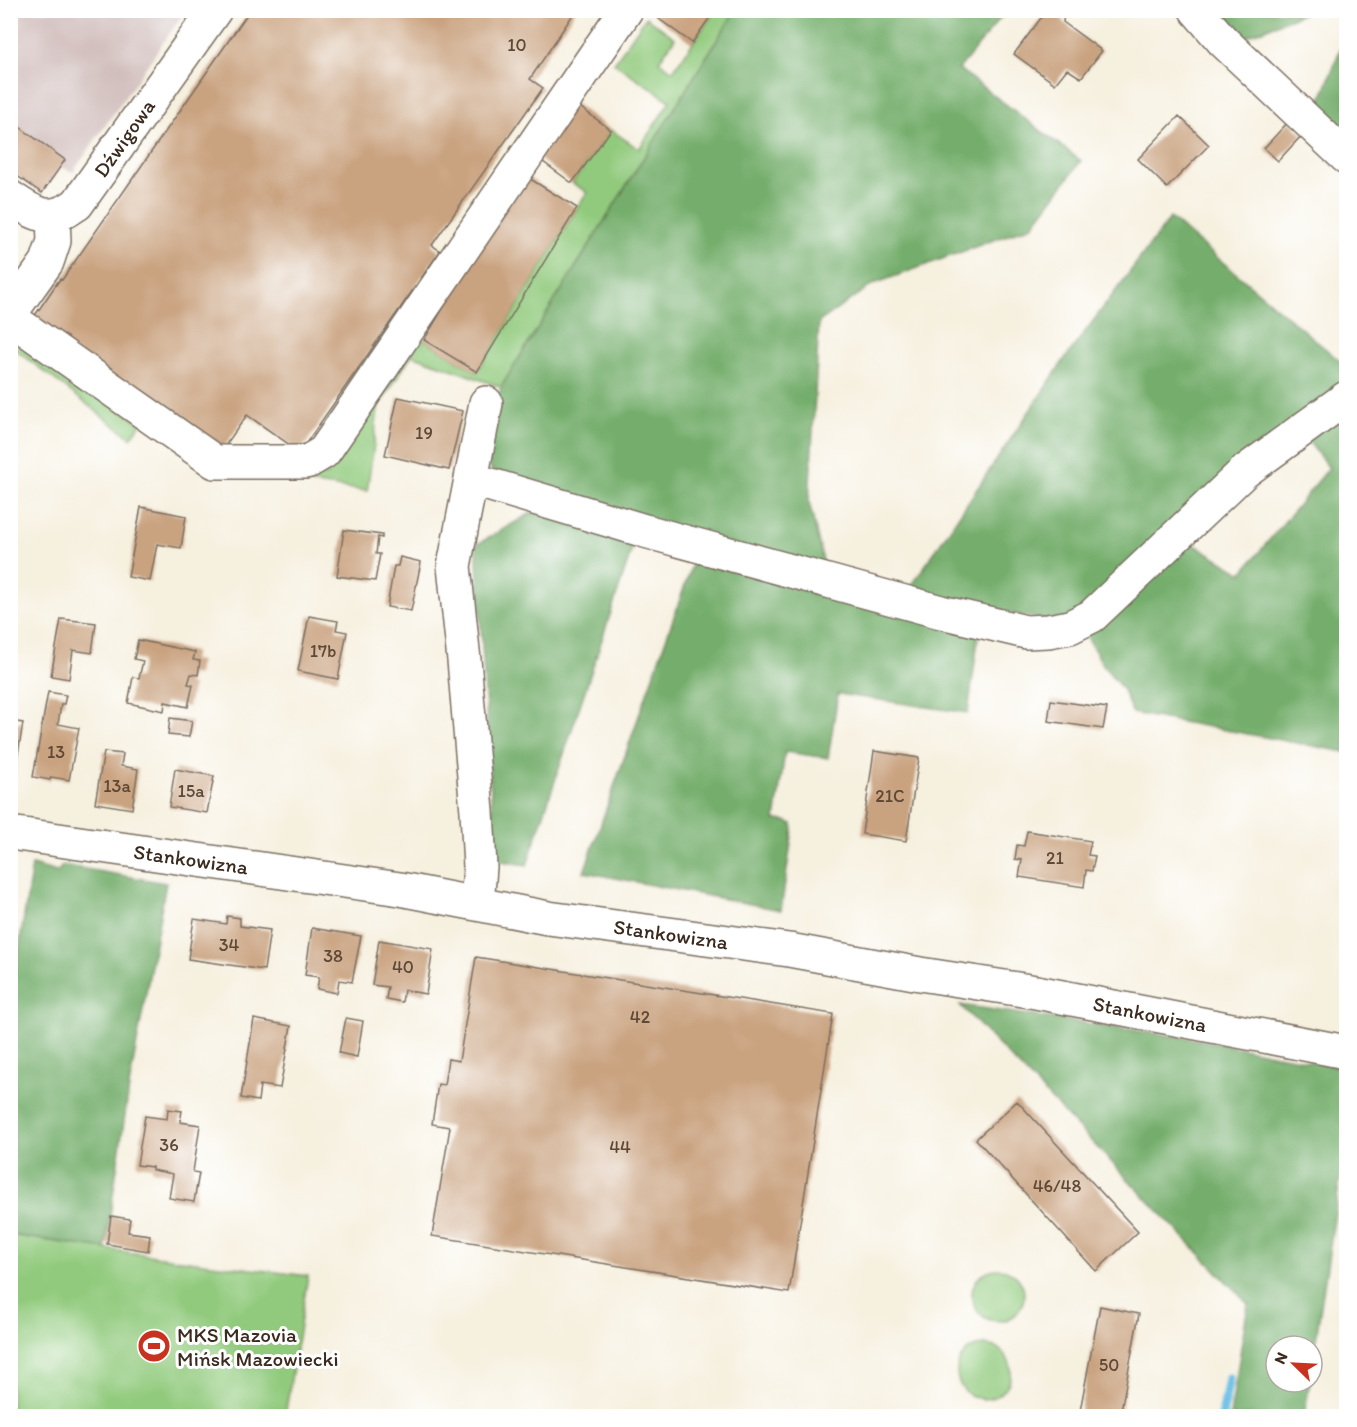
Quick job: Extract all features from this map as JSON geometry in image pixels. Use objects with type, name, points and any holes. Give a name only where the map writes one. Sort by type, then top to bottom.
[{"type":"street","name":"Dźwigowa","points":[[53,217],[77,204],[215,10]]},
{"type":"street","points":[[10,197],[41,214],[53,217],[54,242],[47,262],[10,316],[215,462],[309,461],[324,452],[626,10]]},
{"type":"street","points":[[1196,10],[1223,41],[1347,157]]},
{"type":"street","points":[[471,479],[645,531],[929,609],[1026,632],[1048,632],[1070,627],[1092,616],[1244,472],[1347,398]]},
{"type":"street","points":[[477,904],[480,867],[477,811],[454,566],[486,403]]},
{"type":"street","name":"Stankowizna","points":[[10,833],[388,887],[549,918],[789,950],[1036,992],[1338,1050]]},
{"type":"shaded area","points":[[11,11],[185,11],[73,172],[60,167],[42,193],[11,171]]},
{"type":"green space","points":[[715,11],[735,11],[501,387],[412,355],[378,407],[367,491],[209,470],[210,468],[327,475],[421,338],[477,372],[587,192],[572,183],[611,130],[639,149],[670,101],[614,63],[646,17],[675,38],[659,61],[673,71]]},
{"type":"green space","points":[[735,11],[1006,11],[959,69],[1081,161],[1032,226],[874,284],[819,322],[809,502],[826,573],[491,470],[485,443],[501,387]]},
{"type":"green space","points":[[1204,11],[1309,11],[1235,41]]},
{"type":"green space","points":[[1346,45],[1346,145],[1315,115],[1341,47]]},
{"type":"green space","points":[[1170,218],[1346,366],[1346,389],[1063,623],[906,594],[1064,360]]},
{"type":"green space","points":[[21,341],[141,424],[131,438],[15,349]]},
{"type":"green space","points":[[1346,403],[1346,752],[1132,713],[1123,690],[1103,665],[1083,630],[1185,539],[1242,573],[1329,468],[1304,436]]},
{"type":"green space","points":[[533,512],[635,540],[527,865],[495,860],[476,545]]},
{"type":"green space","points":[[697,551],[979,631],[968,713],[838,694],[828,758],[785,752],[775,820],[792,824],[793,829],[781,910],[584,872]]},
{"type":"green space","points":[[32,865],[57,872],[63,865],[166,883],[130,1081],[105,1249],[11,1235],[11,1000]]},
{"type":"green space","points":[[960,1005],[1195,1039],[1346,1068],[1346,1140],[1317,1334],[1264,1334],[1264,1394],[1308,1394],[1304,1416],[1230,1416],[1248,1304]]},
{"type":"green space","name":"MKS Mazovia Mińsk Mazowiecki","points":[[10,1235],[308,1276],[285,1416],[11,1416]]},
{"type":"green space","points":[[993,1269],[1003,1269],[1017,1276],[1024,1295],[1017,1314],[1003,1321],[993,1321],[983,1317],[976,1310],[972,1300],[972,1290],[976,1280],[983,1273]]},
{"type":"green space","points":[[984,1345],[994,1347],[1003,1353],[1009,1362],[1011,1372],[1009,1382],[1003,1391],[994,1397],[984,1399],[974,1397],[965,1391],[959,1382],[957,1372],[959,1362],[965,1353],[974,1347]]},
{"type":"building","points":[[250,10],[576,10],[530,79],[543,88],[432,245],[440,251],[300,452],[247,415],[220,453],[31,321]]},
{"type":"building","points":[[658,10],[715,10],[692,43],[655,16]]},
{"type":"building","points":[[1047,10],[1058,10],[1064,14],[1063,22],[1102,51],[1081,78],[1067,69],[1055,84],[1014,54]]},
{"type":"building","points":[[573,102],[611,130],[572,183],[535,156]]},
{"type":"building","points":[[1179,116],[1209,145],[1167,188],[1138,159]]},
{"type":"building","points":[[10,120],[65,160],[42,193],[10,171]]},
{"type":"building","points":[[1289,121],[1303,134],[1278,161],[1264,148]]},
{"type":"building","points":[[524,175],[577,208],[477,372],[424,340]]},
{"type":"building","points":[[398,397],[463,411],[449,470],[385,455]]},
{"type":"building","points":[[141,507],[186,516],[181,548],[157,544],[150,581],[128,577]]},
{"type":"building","points":[[344,530],[382,535],[382,538],[378,537],[376,554],[380,554],[375,581],[337,576]]},
{"type":"building","points":[[400,557],[421,562],[411,611],[387,607],[394,566],[398,566]]},
{"type":"building","points":[[309,616],[338,621],[336,630],[347,632],[338,679],[298,671]]},
{"type":"building","points":[[61,619],[96,623],[92,653],[73,650],[69,679],[51,676]]},
{"type":"building","points":[[138,640],[195,652],[193,660],[200,661],[198,675],[191,674],[188,684],[193,685],[188,707],[165,702],[164,711],[128,703],[133,677],[139,678],[143,661],[134,659]]},
{"type":"building","points":[[48,692],[66,695],[64,704],[61,704],[58,724],[79,728],[69,780],[33,777]]},
{"type":"building","points":[[1051,700],[1107,708],[1103,729],[1048,721]]},
{"type":"building","points":[[170,718],[192,721],[189,737],[168,735]]},
{"type":"building","points":[[10,721],[23,723],[14,778],[10,778]]},
{"type":"building","points":[[874,751],[919,758],[906,841],[862,834]]},
{"type":"building","points":[[104,752],[123,754],[121,766],[138,769],[132,809],[95,803]]},
{"type":"building","points":[[175,769],[214,776],[207,813],[169,807]]},
{"type":"building","points":[[1027,831],[1091,841],[1088,855],[1095,856],[1092,871],[1086,870],[1084,887],[1019,877],[1022,860],[1015,859],[1017,845],[1024,846]]},
{"type":"building","points":[[227,916],[240,918],[240,926],[270,930],[264,970],[188,959],[194,919],[226,924]]},
{"type":"building","points":[[312,928],[361,936],[352,982],[339,980],[337,993],[317,989],[319,977],[305,975]]},
{"type":"building","points":[[379,940],[433,949],[426,994],[404,990],[402,1002],[386,999],[388,987],[372,985]]},
{"type":"building","points":[[476,957],[833,1014],[789,1293],[432,1236],[450,1127],[432,1124],[438,1084],[444,1085],[448,1059],[459,1061]]},
{"type":"building","points":[[346,1018],[363,1021],[357,1057],[339,1053]]},
{"type":"building","points":[[254,1019],[291,1026],[280,1088],[260,1085],[258,1101],[241,1098]]},
{"type":"building","points":[[1017,1101],[1138,1232],[1096,1271],[976,1139]]},
{"type":"building","points":[[168,1109],[182,1111],[180,1122],[200,1125],[193,1172],[199,1173],[194,1202],[169,1198],[173,1174],[137,1165],[145,1116],[167,1119]]},
{"type":"building","points":[[111,1216],[130,1219],[128,1232],[150,1235],[148,1251],[107,1244]]},
{"type":"building","points":[[1100,1306],[1139,1314],[1120,1416],[1079,1416]]},
{"type":"waterway","points":[[1222,1416],[1229,1378]]},
{"type":"place","name":"MKS Mazovia Mińsk Mazowiecki","points":[[154,1346]]}]
